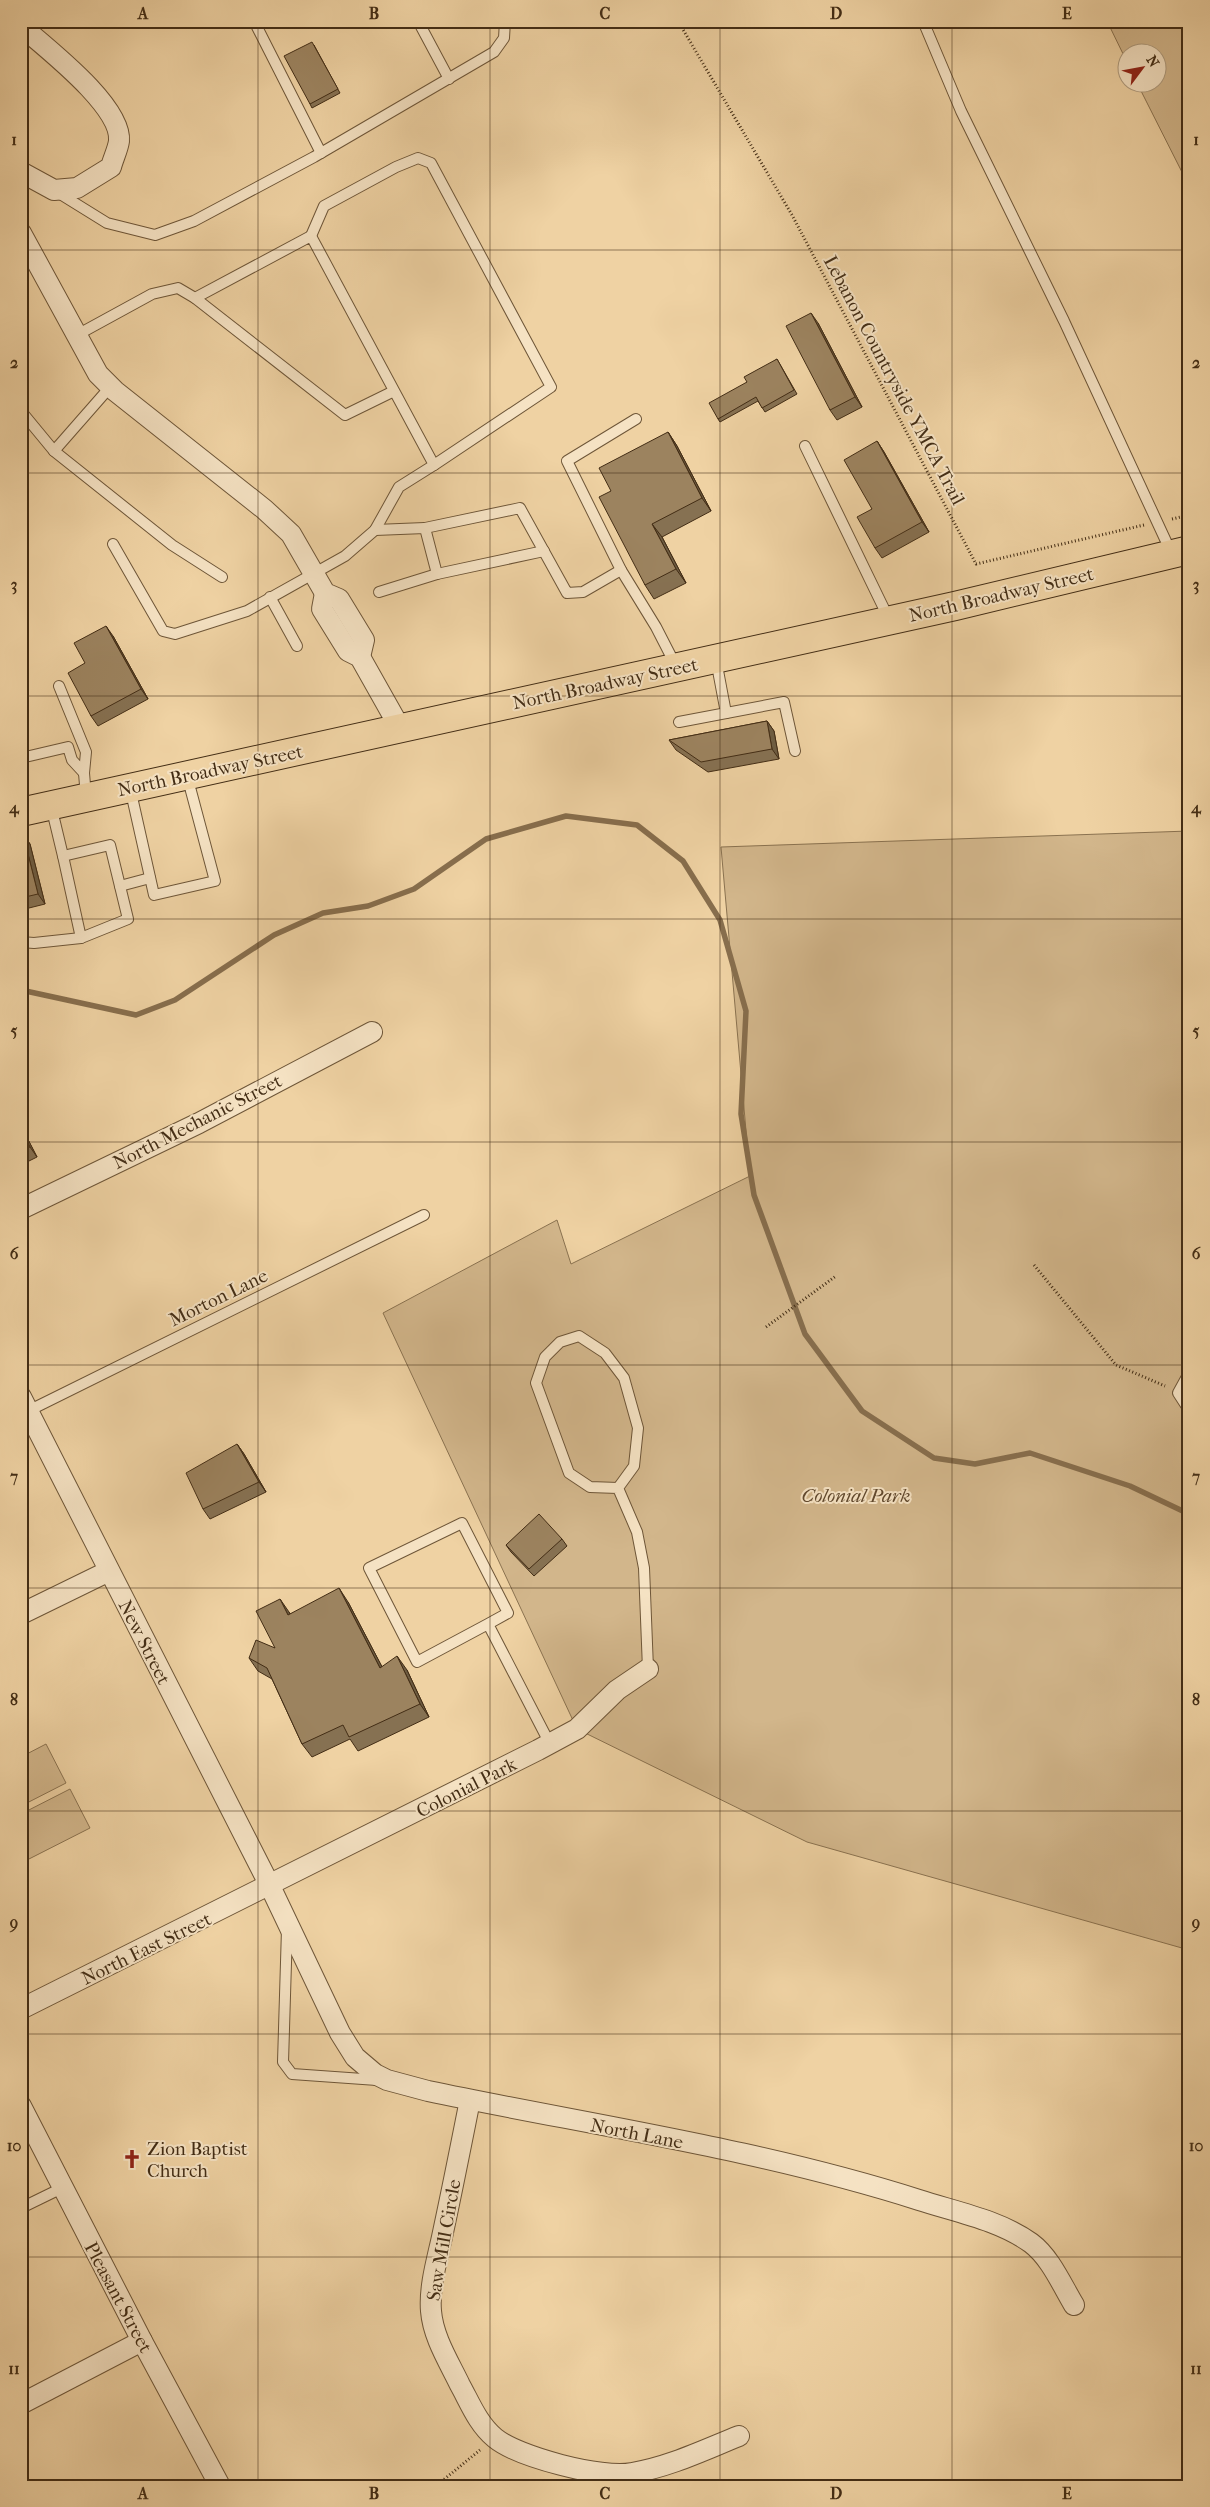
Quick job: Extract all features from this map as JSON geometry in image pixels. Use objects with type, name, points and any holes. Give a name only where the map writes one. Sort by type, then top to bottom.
[{"type":"main road","name":"North Broadway Street","points":[[21,812],[50,805],[85,785],[130,787],[889,620],[1180,552]]},
{"type":"street","points":[[21,26],[91,88],[110,114],[119,140],[111,167],[77,188],[54,190],[21,172]]},
{"type":"street","points":[[21,233],[98,374],[110,386],[264,509],[291,534],[325,593],[339,600],[364,640],[360,657],[400,728]]},
{"type":"street","name":"North Mechanic Street","points":[[21,1209],[199,1123],[372,1032]]},
{"type":"street","name":"New Street","points":[[24,1408],[270,1886]]},
{"type":"street","points":[[21,1614],[109,1571]]},
{"type":"street","name":"Colonial Park","points":[[270,1886],[577,1729],[617,1690],[648,1669]]},
{"type":"street","name":"North Lane","points":[[270,1886],[340,2033],[364,2066],[387,2080],[470,2100],[832,2174],[981,2220],[1015,2233],[1034,2245],[1044,2256],[1074,2305]]},
{"type":"street","name":"North East Street","points":[[21,2009],[270,1886]]},
{"type":"street","name":"Saw Mill Circle","points":[[470,2100],[436,2269],[431,2311],[434,2325],[448,2360],[476,2416],[494,2438],[519,2452],[546,2461],[616,2474],[630,2474],[658,2467],[739,2436]]},
{"type":"street","name":"Pleasant Street","points":[[21,2106],[142,2341],[220,2486]]},
{"type":"street","points":[[21,2404],[142,2341]]},
{"type":"lane","points":[[254,21],[321,153]]},
{"type":"lane","points":[[418,21],[449,78]]},
{"type":"lane","points":[[54,190],[107,223],[155,235],[194,221],[321,153],[494,52],[504,38],[505,21]]},
{"type":"lane","points":[[922,21],[960,111],[1064,320],[1157,522],[1180,552]]},
{"type":"lane","points":[[113,544],[163,631],[175,634],[247,611],[345,556],[375,530],[399,487],[551,388],[431,163],[418,158],[396,167],[324,206],[311,236],[195,298]]},
{"type":"lane","points":[[311,236],[434,465]]},
{"type":"lane","points":[[77,335],[152,294],[178,288],[195,298],[345,415],[394,390]]},
{"type":"lane","points":[[54,451],[110,386]]},
{"type":"lane","points":[[21,411],[54,451],[172,544],[222,577]]},
{"type":"lane","points":[[636,419],[567,461],[621,570],[656,627],[676,667]]},
{"type":"lane","points":[[805,446],[889,620]]},
{"type":"lane","points":[[375,530],[425,528],[520,508],[567,593],[583,592],[621,570]]},
{"type":"lane","points":[[425,528],[437,574]]},
{"type":"lane","points":[[379,592],[437,574],[544,551]]},
{"type":"lane","points":[[270,597],[297,646]]},
{"type":"lane","points":[[715,658],[726,713]]},
{"type":"lane","points":[[59,686],[86,752],[85,785]]},
{"type":"lane","points":[[679,722],[784,702],[795,751]]},
{"type":"lane","points":[[21,758],[68,747],[72,760],[85,785]]},
{"type":"lane","points":[[130,787],[154,895],[215,880],[186,775]]},
{"type":"lane","points":[[50,805],[81,938]]},
{"type":"lane","points":[[21,942],[34,943],[81,938],[128,919],[110,845],[63,856]]},
{"type":"lane","points":[[120,886],[150,878]]},
{"type":"lane","name":"Morton Lane","points":[[24,1408],[424,1215]]},
{"type":"lane","points":[[579,1336],[605,1353],[624,1378],[638,1428],[634,1466],[618,1488],[590,1487],[569,1473],[536,1383],[544,1357],[560,1342],[579,1336]]},
{"type":"lane","points":[[1189,1373],[1178,1393],[1189,1410]]},
{"type":"lane","points":[[618,1488],[637,1532],[644,1568],[648,1669]]},
{"type":"lane","points":[[462,1523],[508,1613],[488,1624],[417,1662],[369,1568],[462,1523]]},
{"type":"lane","points":[[488,1624],[550,1744]]},
{"type":"lane","points":[[287,1921],[283,2062],[292,2074],[387,2080]]},
{"type":"lane","points":[[21,2208],[62,2188]]},
{"type":"path","name":"Lebanon Countryside YMCA Trail","points":[[678,21],[792,215],[976,564],[1189,515]]},
{"type":"path","points":[[1034,1265],[1116,1365],[1165,1386]]},
{"type":"path","points":[[766,1327],[836,1276]]},
{"type":"path","points":[[436,2486],[494,2438]]},
{"type":"green space","points":[[1107,21],[1189,21],[1189,186],[1142,92],[1168,92],[1168,42],[1118,42],[1118,44]]},
{"type":"green space","name":"Colonial Park","points":[[1189,831],[1189,1950],[807,1842],[577,1729],[383,1313],[557,1220],[571,1264],[750,1176],[721,847]]},
{"type":"green space","points":[[46,1744],[66,1783],[21,1806],[21,1757]]},
{"type":"green space","points":[[70,1789],[90,1828],[27,1860],[21,1848],[21,1814]]},
{"type":"building","points":[[312,42],[338,89],[310,104],[284,56]]},
{"type":"building","points":[[811,313],[855,397],[830,410],[786,326]]},
{"type":"building","points":[[777,359],[794,390],[762,408],[756,397],[718,419],[709,403],[747,382],[744,377]]},
{"type":"building","points":[[668,432],[702,498],[652,524],[676,569],[645,585],[599,497],[611,491],[599,468]]},
{"type":"building","points":[[877,441],[922,522],[875,548],[857,517],[872,509],[844,460]]},
{"type":"building","points":[[106,626],[141,689],[91,716],[68,673],[85,663],[74,643]]},
{"type":"building","points":[[767,721],[772,749],[701,762],[669,740]]},
{"type":"building","points":[[21,834],[23,834],[38,894],[21,898]]},
{"type":"building","points":[[21,1130],[30,1147],[21,1151]]},
{"type":"building","points":[[237,1444],[259,1482],[203,1509],[186,1473]]},
{"type":"building","points":[[539,1514],[562,1539],[529,1569],[506,1545]]},
{"type":"building","points":[[339,1588],[380,1668],[397,1656],[420,1704],[349,1737],[343,1725],[302,1744],[267,1668],[249,1658],[256,1640],[275,1648],[256,1611],[280,1599],[288,1615]]},
{"type":"waterway","points":[[21,990],[136,1015],[175,1000],[274,935],[323,913],[368,906],[414,889],[486,839],[566,816],[637,825],[683,861],[720,920],[746,1011],[741,1114],[754,1195],[805,1334],[862,1411],[934,1458],[975,1464],[1030,1453],[1130,1486],[1189,1514]]},
{"type":"place","name":"Zion Baptist Church","points":[[132,2159]]}]
